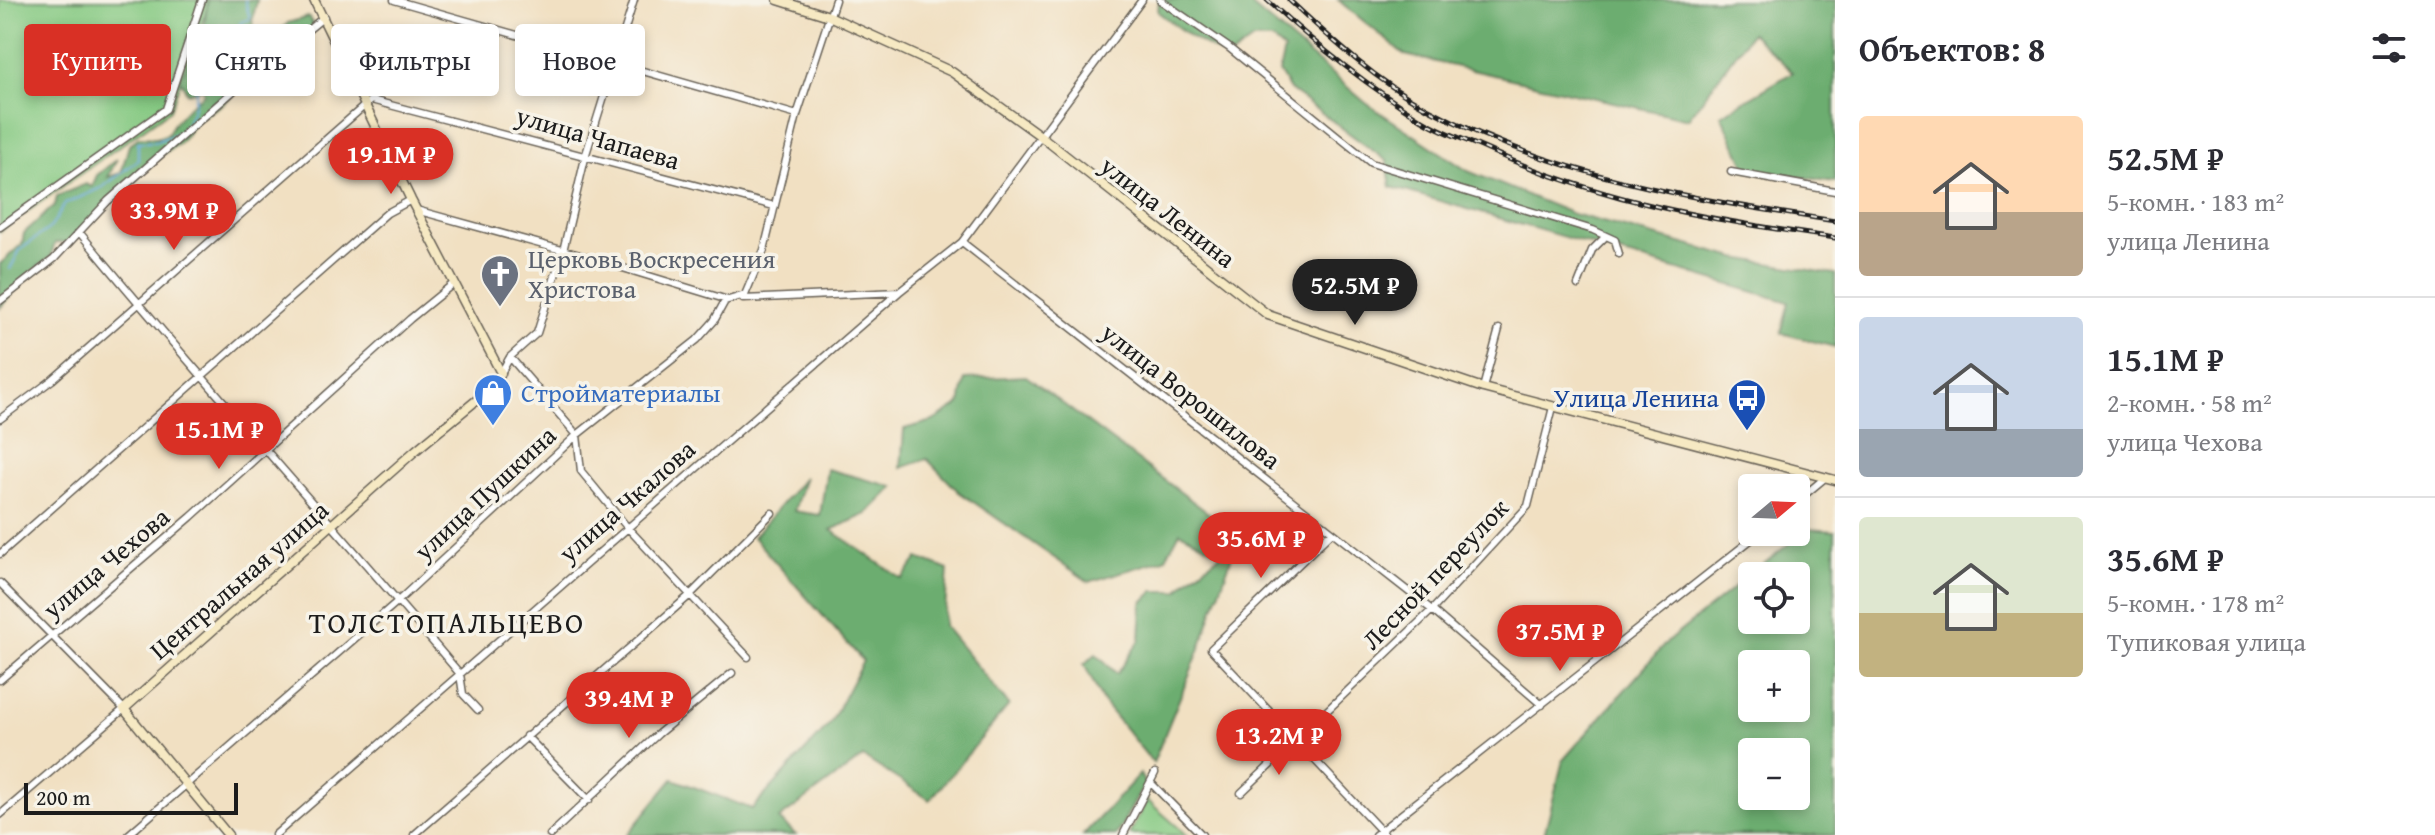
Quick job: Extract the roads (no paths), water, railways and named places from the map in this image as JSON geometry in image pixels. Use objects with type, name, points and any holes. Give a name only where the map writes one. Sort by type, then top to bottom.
[{"type":"street","points":[[0,227],[166,109],[202,0]]},
{"type":"street","points":[[314,0],[453,284],[501,373]]},
{"type":"street","points":[[394,0],[515,36]]},
{"type":"street","name":"Центральная улица","points":[[626,24],[634,0]]},
{"type":"street","name":"улица Ленина","points":[[778,0],[829,16],[952,72],[1042,137],[1263,312],[1483,388],[1830,478]]},
{"type":"street","name":"улица Пушкина","points":[[128,835],[398,601],[577,435],[697,340],[714,321],[725,301],[745,295],[764,250],[797,115],[835,0]]},
{"type":"street","name":"улица Чкалова","points":[[275,835],[899,292],[962,242],[1142,0]]},
{"type":"street","points":[[1160,0],[1228,47],[1371,163],[1593,230],[1604,238],[1615,240],[1619,254]]},
{"type":"street","points":[[0,301],[80,233],[108,201],[239,86],[324,17]]},
{"type":"street","points":[[645,74],[797,115]]},
{"type":"street","name":"Центральная улица","points":[[0,815],[495,385],[510,357],[537,333],[563,251],[604,96]]},
{"type":"street","name":"улица Чапаева","points":[[365,104],[376,100],[774,206]]},
{"type":"street","points":[[0,419],[52,380],[365,104]]},
{"type":"street","points":[[1731,172],[1835,191]]},
{"type":"street","points":[[0,554],[387,213],[411,200]]},
{"type":"street","points":[[416,210],[725,301],[899,292]]},
{"type":"street","points":[[80,233],[201,379],[333,524],[460,674],[463,694],[478,710]]},
{"type":"street","points":[[1578,285],[1592,250],[1604,238]]},
{"type":"street","name":"улица Ворошилова","points":[[962,242],[1432,610],[1542,705]]},
{"type":"street","name":"улица Чехова","points":[[0,680],[453,284]]},
{"type":"street","points":[[1483,388],[1499,329]]},
{"type":"street","points":[[510,357],[577,435],[581,471],[627,527],[748,657]]},
{"type":"street","name":"Лесной переулок","points":[[1241,793],[1432,610],[1528,506],[1553,407]]},
{"type":"street","points":[[1810,492],[1830,478]]},
{"type":"street","points":[[414,835],[689,596],[772,513]]},
{"type":"street","points":[[1331,533],[1211,649],[1297,739],[1380,834],[1743,546]]},
{"type":"street","points":[[0,583],[124,709],[228,835]]},
{"type":"street","points":[[550,835],[658,734],[732,673]]},
{"type":"street","points":[[526,736],[589,800]]},
{"type":"street","points":[[1123,835],[1155,773]]},
{"type":"street","points":[[1151,783],[1202,835]]},
{"type":"waterway","points":[[240,24],[250,19],[245,0]]},
{"type":"waterway","points":[[10,269],[20,250],[51,227],[65,204],[103,187],[138,160],[138,142],[154,142],[180,133],[193,110],[195,96]]},
{"type":"railway","points":[[1267,0],[1341,63],[1421,119],[1531,168],[1658,207],[1835,238]]},
{"type":"railway","points":[[1289,0],[1390,85],[1475,132],[1525,152],[1626,182],[1730,204],[1835,221]]},
{"type":"place","name":"Церковь Воскресения Христова","points":[[500,308]]},
{"type":"place","name":"Стройматериалы","points":[[493,427]]},
{"type":"place","name":"Улица Ленина","points":[[1747,432]]},
{"type":"district","name":"ТОЛСТОПАЛЬЦЕВО","points":[[447,623]]}]
